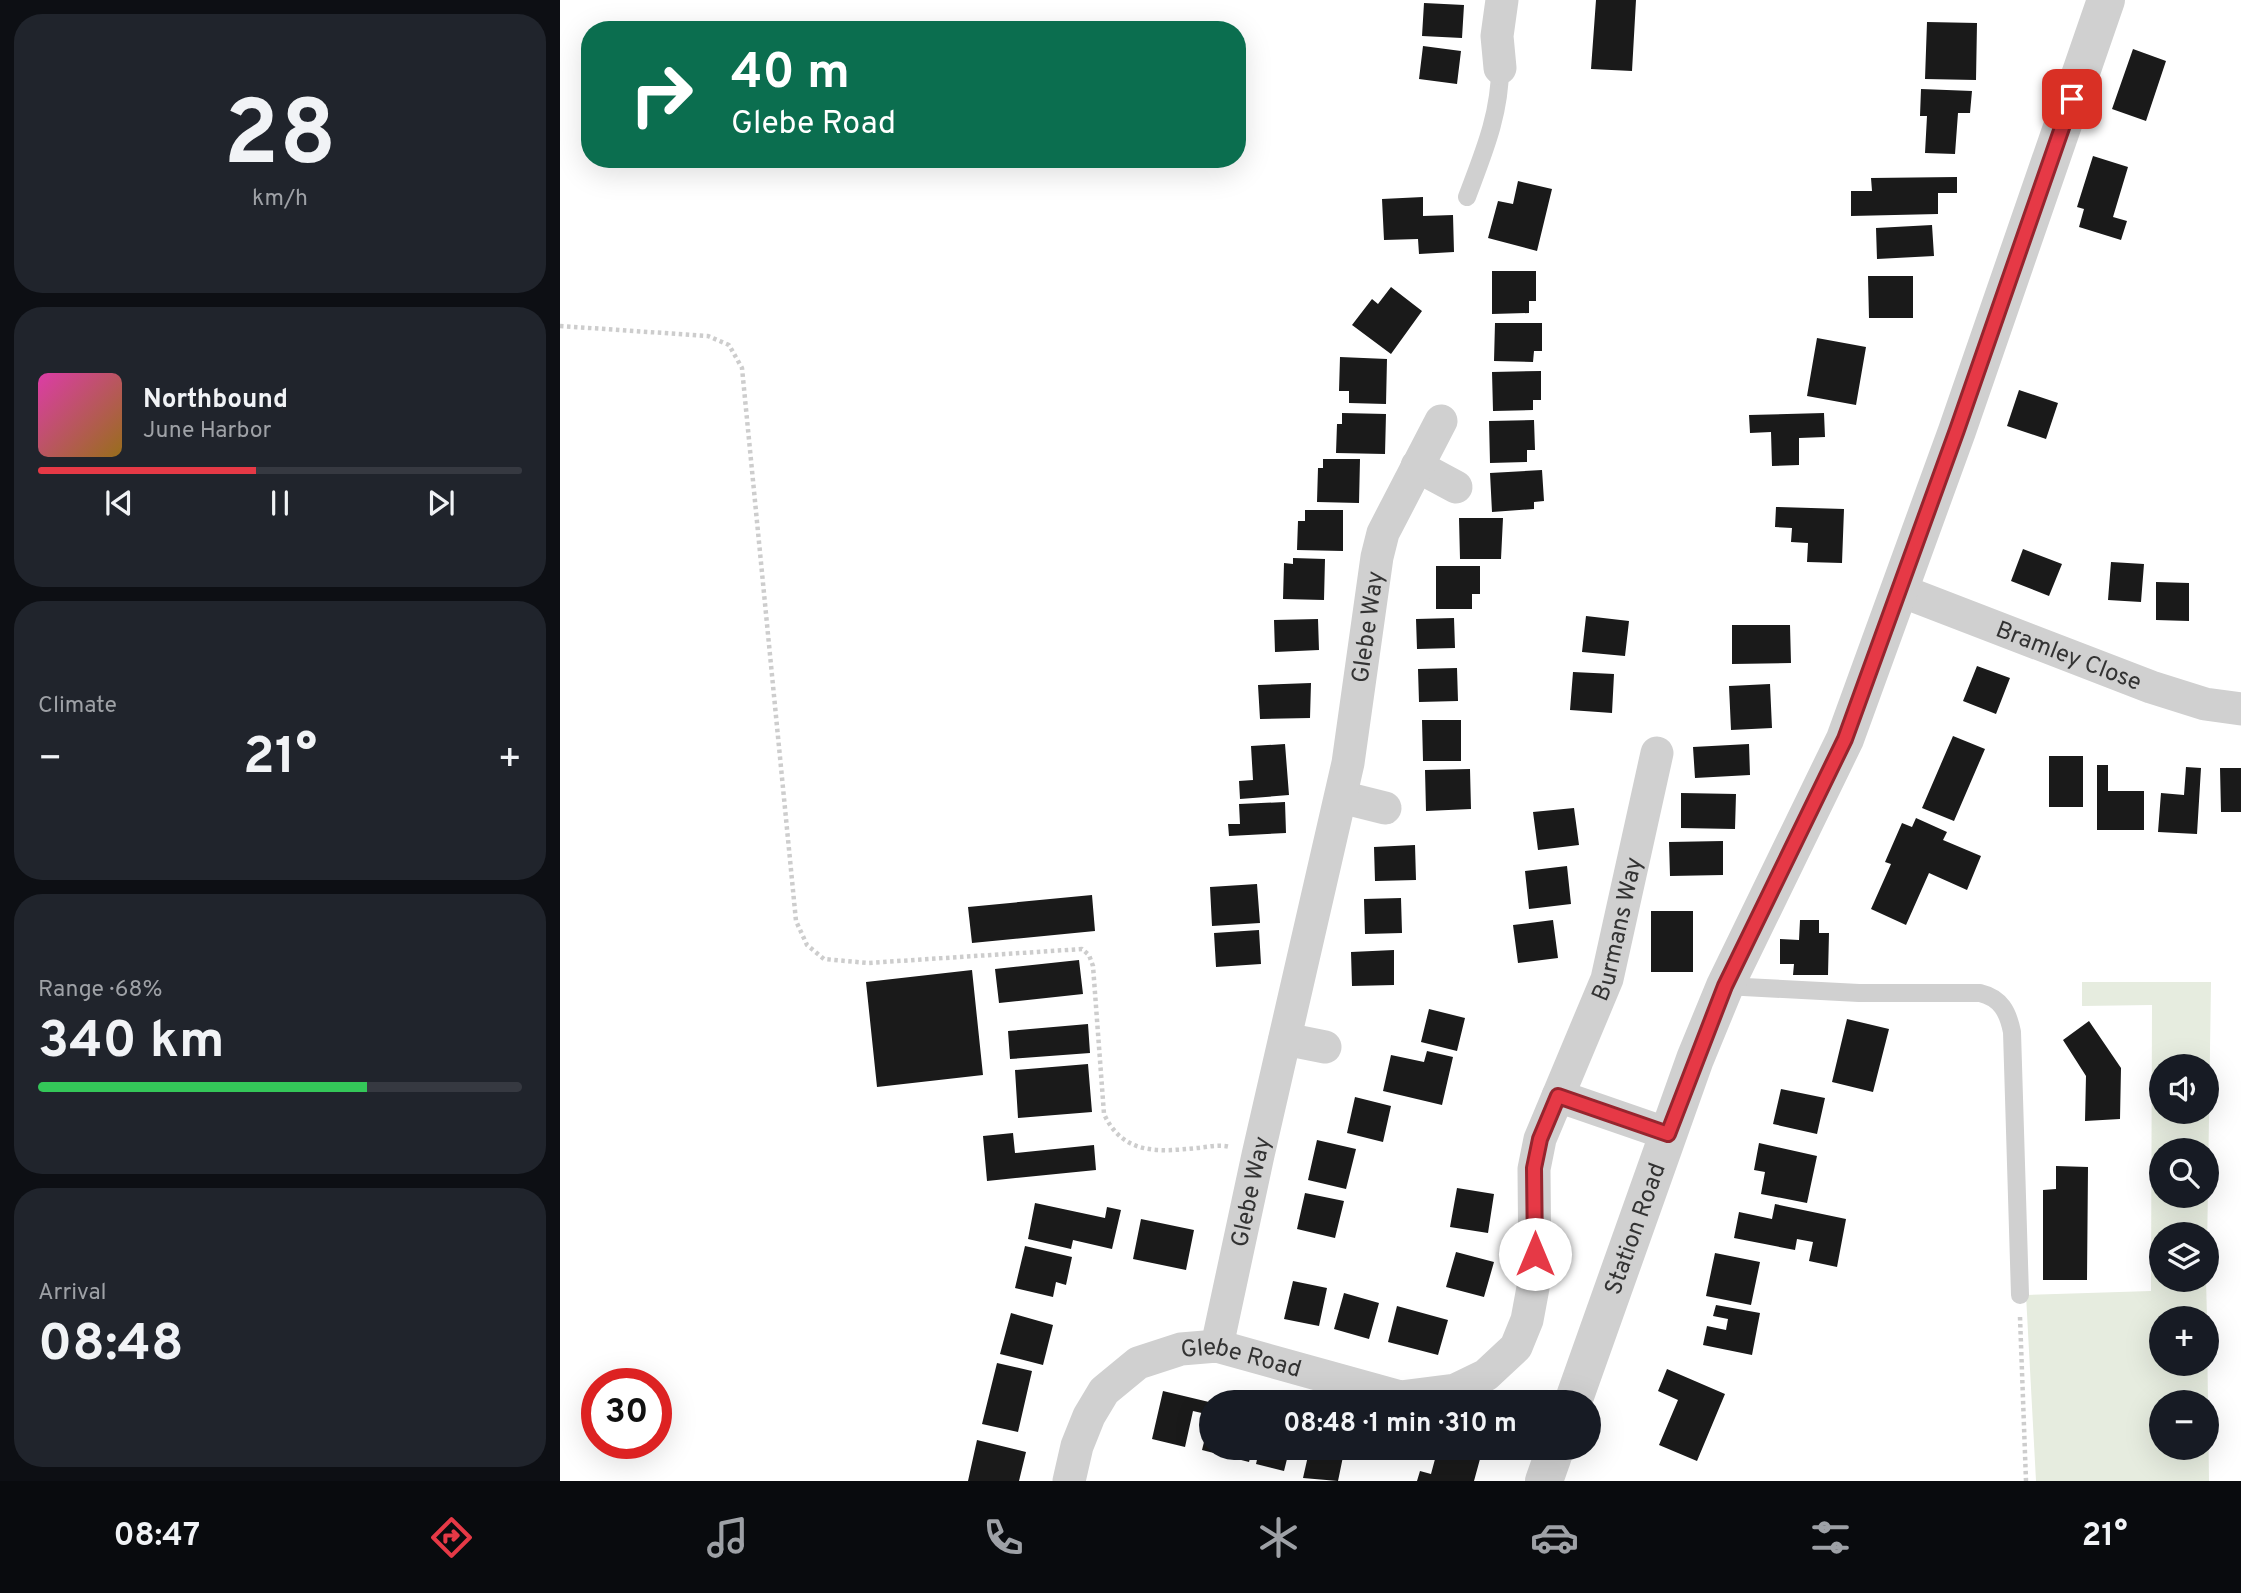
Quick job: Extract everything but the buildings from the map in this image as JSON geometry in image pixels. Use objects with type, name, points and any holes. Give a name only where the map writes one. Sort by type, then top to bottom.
[{"type":"street","points":[[1500,68],[1497,36],[1502,0]]},
{"type":"street","name":"Station Road","points":[[1577,1390],[1668,1134],[1725,986],[1845,739],[2106,0]]},
{"type":"street","name":"Glebe Way","points":[[1217,1346],[1340,797],[1377,557],[1383,533],[1441,421]]},
{"type":"street","points":[[1417,466],[1456,487]]},
{"type":"street","name":"Bramley Close","points":[[1899,590],[2151,687],[2205,704],[2241,709]]},
{"type":"street","name":"Burmans Way","points":[[1558,1096],[1607,979],[1657,753]]},
{"type":"street","points":[[1340,797],[1385,808]]},
{"type":"street","points":[[1285,1038],[1325,1047]]},
{"type":"street","points":[[1558,1096],[1668,1134]]},
{"type":"street","name":"Glebe Road","points":[[1069,1481],[1077,1446],[1089,1416],[1104,1391],[1138,1363],[1181,1349],[1217,1346],[1400,1397],[1455,1390],[1486,1375],[1516,1347],[1527,1320],[1535,1277],[1534,1168],[1540,1139],[1558,1096]]},
{"type":"street","points":[[1544,1481],[1551,1460]]},
{"type":"lane","points":[[1467,197],[1492,130],[1500,98],[1500,68]]},
{"type":"lane","points":[[1725,986],[1859,993],[1980,993],[1992,996],[2001,1004],[2009,1016],[2012,1032],[2020,1295]]},
{"type":"path","points":[[560,326],[708,336],[729,345],[742,368],[796,921],[807,945],[824,959],[868,963],[1082,949],[1089,955],[1093,966],[1103,1103],[1112,1130],[1124,1141],[1151,1150],[1224,1146],[1258,1155]]},
{"type":"path","points":[[2020,1295],[2026,1481]]},
{"type":"shaded area","points":[[2082,982],[2211,982],[2210,1054],[2152,1054],[2152,1005],[2082,1006]]},
{"type":"shaded area","points":[[2152,1124],[2209,1124],[2209,1138],[2152,1138]]},
{"type":"shaded area","points":[[2151,1208],[2208,1208],[2207,1222],[2151,1222]]},
{"type":"shaded area","points":[[2206,1292],[2207,1306],[2149,1306],[2149,1376],[2208,1376],[2208,1390],[2149,1390],[2149,1460],[2209,1460],[2209,1481],[2036,1481],[2026,1295]]},
{"type":"route","points":[[1535,1254],[1534,1168],[1540,1139],[1558,1096],[1668,1134],[1725,986],[1845,739],[1957,430],[2072,99]]}]
